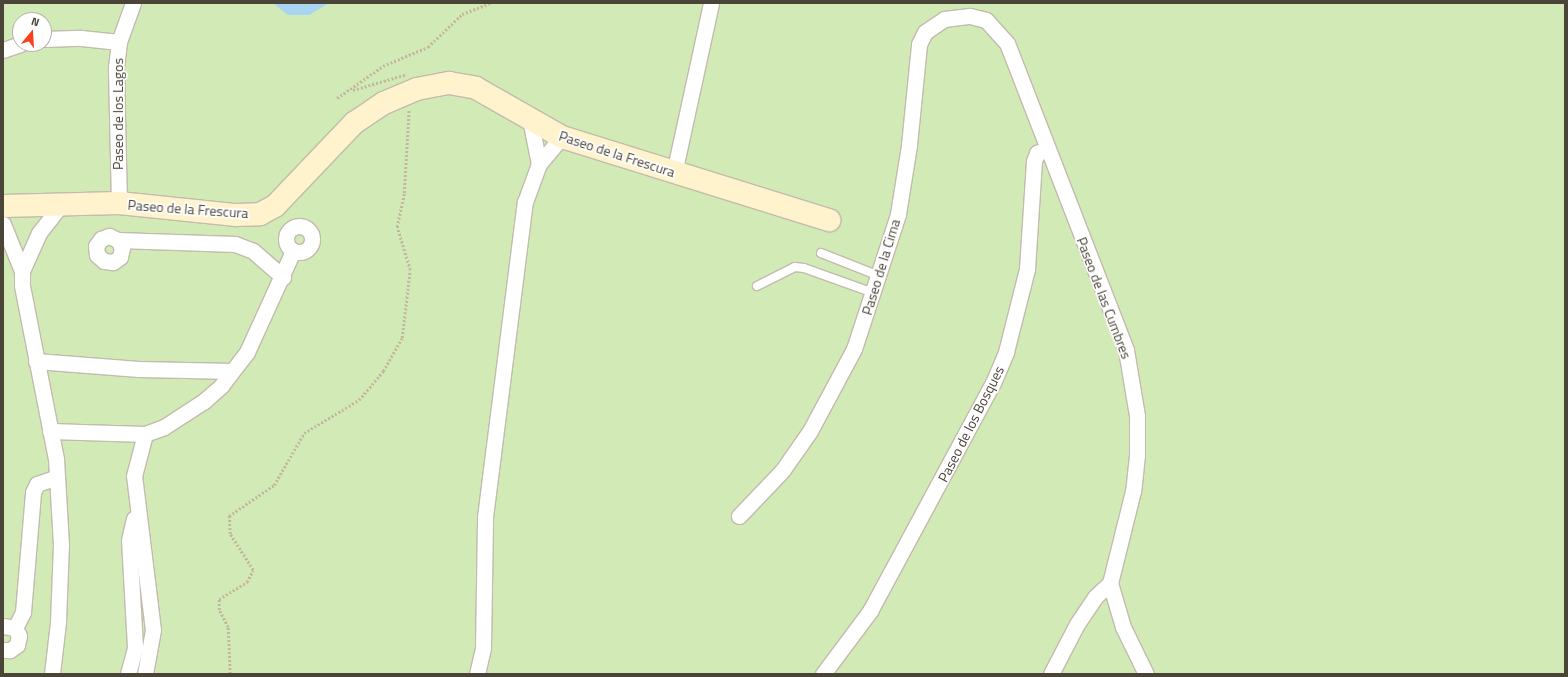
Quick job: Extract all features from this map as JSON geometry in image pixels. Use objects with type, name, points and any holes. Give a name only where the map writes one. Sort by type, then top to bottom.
[{"type":"street","name":"Paseo de los Lagos","points":[[119,203],[116,67],[119,42],[133,3]]},
{"type":"street","points":[[674,173],[711,3]]},
{"type":"street","name":"Paseo de las Cumbres","points":[[970,16],[998,29],[1007,43],[1046,150],[1126,350],[1132,380],[1137,455],[1133,491],[1110,583]]},
{"type":"street","name":"Paseo de la Cima","points":[[740,516],[782,471],[810,431],[854,349],[874,293],[898,214],[910,145],[919,44],[925,32],[939,21],[970,16]]},
{"type":"street","points":[[52,39],[81,38],[119,42]]},
{"type":"street","name":"Paseo de la Frescura","points":[[3,206],[59,207],[119,203],[236,215],[260,214],[275,206],[354,123],[384,103],[412,91],[449,84],[476,88],[562,137],[829,220]]},
{"type":"street","points":[[530,119],[539,164]]},
{"type":"street","points":[[477,674],[483,648],[485,517],[496,412],[525,202],[539,164],[562,137]]},
{"type":"street","name":"Paseo de los Bosques","points":[[823,674],[870,611],[993,383],[1006,352],[1027,269],[1034,161],[1037,153],[1046,150]]},
{"type":"street","points":[[22,272],[39,233],[59,207]]},
{"type":"street","points":[[3,224],[22,272],[57,477],[61,545],[58,622],[52,674]]},
{"type":"street","points":[[118,240],[235,244],[253,251],[282,277]]},
{"type":"street","points":[[50,432],[145,434],[164,427],[204,401],[248,352],[294,251]]},
{"type":"street","points":[[36,361],[139,369],[232,370]]},
{"type":"street","points":[[145,434],[134,476],[136,510],[153,630],[145,674]]},
{"type":"street","points":[[3,650],[10,650],[18,645],[19,636],[9,627],[23,612],[33,492],[37,484],[57,477]]},
{"type":"street","points":[[128,674],[135,647],[129,540],[136,510]]},
{"type":"street","points":[[1051,674],[1081,619],[1110,583]]},
{"type":"street","points":[[1110,583],[1123,627],[1146,674]]},
{"type":"street","points":[[135,647],[150,650]]},
{"type":"lane","points":[[821,252],[879,276]]},
{"type":"lane","points":[[757,286],[795,267],[804,268],[874,293]]},
{"type":"path","points":[[337,98],[383,66],[428,47],[462,14],[490,3]]},
{"type":"path","points":[[230,674],[228,627],[219,610],[219,599],[247,582],[253,570],[230,534],[229,516],[274,485],[304,433],[363,396],[402,338],[410,270],[397,227],[404,194],[412,91]]},
{"type":"green space","points":[[3,3],[1565,3],[1565,674],[3,674]]},
{"type":"water","points":[[273,3],[329,3],[309,15],[288,15]]}]
